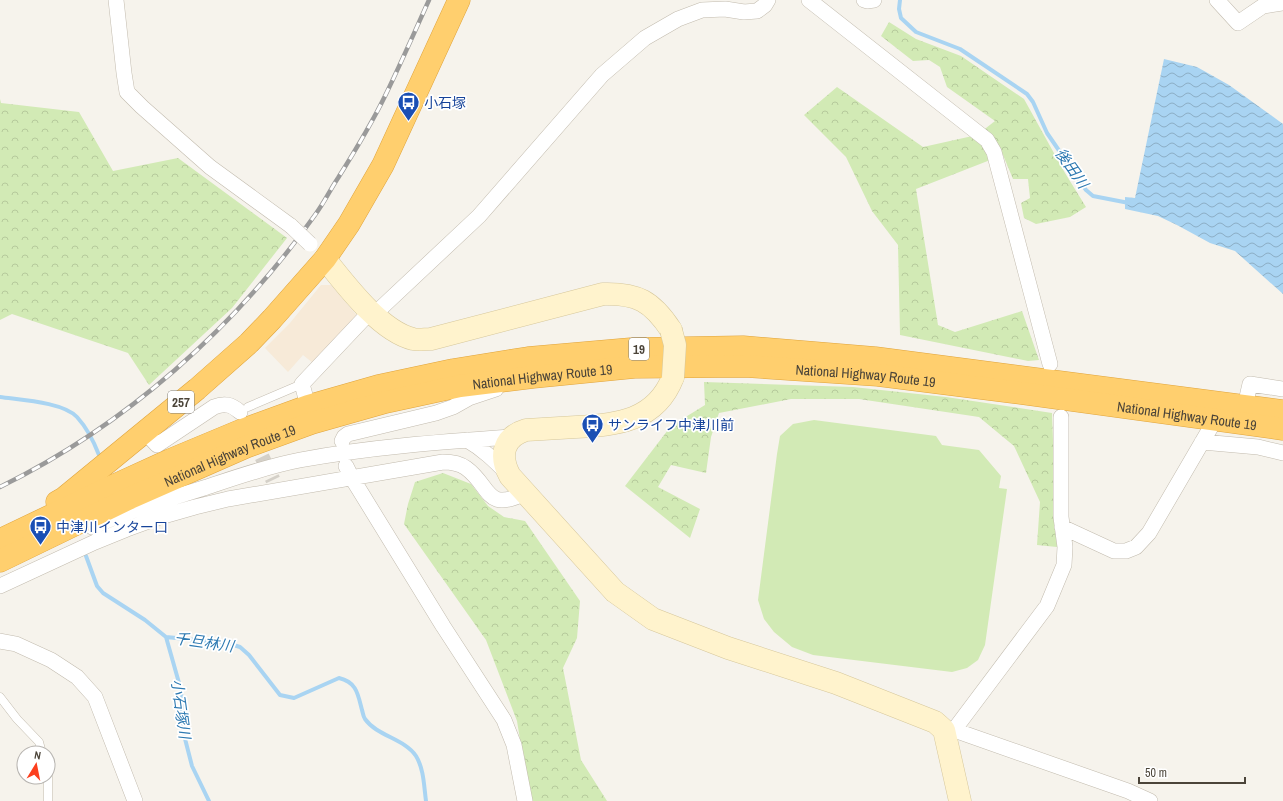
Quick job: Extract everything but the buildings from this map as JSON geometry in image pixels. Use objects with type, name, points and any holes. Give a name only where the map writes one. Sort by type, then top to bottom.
[{"type":"highway","name":"257","points":[[24,529],[35,515],[157,446],[197,389],[249,343],[326,259],[349,224],[383,166],[459,0]]},
{"type":"highway","name":"National Highway Route 19","points":[[0,540],[115,484],[157,446],[242,430],[308,406],[386,385],[453,370],[528,358],[631,349],[743,347],[875,358],[1283,411]]},
{"type":"highway","name":"National Highway Route 19","points":[[0,561],[130,498],[246,447],[312,423],[386,402],[460,386],[533,377],[634,367],[746,366],[878,375],[1283,429]]},
{"type":"street","points":[[116,0],[127,92],[210,167],[291,226],[326,259],[350,290],[370,312],[395,331],[413,339],[431,339],[586,297],[619,293],[636,297],[652,306],[663,317],[671,330],[674,345],[673,377],[662,397],[652,407],[636,417],[618,423],[598,426],[526,430],[518,432],[511,437],[506,445],[504,460],[510,476]]},
{"type":"street","points":[[308,406],[302,384],[370,312],[381,308],[480,216],[602,75],[645,38],[678,19],[702,10],[725,9],[744,12],[757,11],[765,5],[768,0]]},
{"type":"street","points":[[809,0],[987,140],[994,152],[1050,364]]},
{"type":"street","points":[[864,0],[867,2],[874,0]]},
{"type":"street","points":[[1217,0],[1238,22],[1263,6],[1283,3]]},
{"type":"street","points":[[342,441],[348,434],[436,413],[453,407],[469,398],[533,377]]},
{"type":"street","points":[[1245,406],[1250,384],[1283,389]]},
{"type":"street","points":[[157,446],[220,404],[228,404],[244,410]]},
{"type":"street","points":[[960,801],[949,730],[1047,606],[1064,565],[1065,547],[1061,517],[1061,417]]},
{"type":"street","points":[[1062,527],[1114,551],[1126,551],[1136,547],[1149,533],[1215,420]]},
{"type":"street","points":[[51,537],[66,537],[149,505],[253,472],[299,460],[418,444],[511,437]]},
{"type":"street","points":[[467,440],[487,453],[510,476],[614,592],[653,619],[728,648],[836,683],[935,722],[949,730],[1128,791],[1150,801]]},
{"type":"street","points":[[1202,442],[1258,447],[1283,453]]},
{"type":"street","points":[[0,586],[95,542],[160,517],[275,486],[349,472],[452,462],[466,468],[488,494],[495,498],[509,500],[525,493]]},
{"type":"street","points":[[349,472],[443,626],[504,720],[514,745],[525,801]]},
{"type":"street","points":[[0,641],[16,644],[51,660],[77,677],[94,697],[135,801]]},
{"type":"lane","points":[[244,410],[302,384]]},
{"type":"lane","points":[[0,697],[17,719],[39,742],[40,745]]},
{"type":"lane","points":[[48,785],[48,801]]},
{"type":"shaded area","points":[[321,285],[331,285],[358,317],[313,363],[303,355],[288,372],[265,348],[290,323]]},
{"type":"green space","points":[[889,22],[916,39],[961,56],[1024,99],[1065,173],[1086,207],[1070,217],[1036,224],[1024,218],[1021,203],[1030,198],[1028,179],[1013,179],[1003,155],[916,189],[938,325],[955,332],[1022,311],[1039,360],[1028,361],[900,335],[898,245],[872,211],[846,157],[804,115],[837,87],[923,147],[977,135],[995,121],[947,87],[940,67],[929,60],[913,61],[881,36]]},
{"type":"green space","points":[[0,99],[1,103],[79,112],[113,171],[178,158],[287,238],[232,308],[149,385],[128,353],[12,314],[0,320]]},
{"type":"green space","points":[[704,382],[853,387],[946,397],[1052,413],[1057,547],[1037,545],[1040,502],[1014,446],[979,417],[859,399],[791,399],[719,413],[711,437],[706,473],[671,465],[658,487],[700,509],[690,538],[625,486],[671,426],[705,405]]},
{"type":"green space","points":[[814,420],[936,436],[942,445],[979,450],[1001,476],[999,488],[1007,489],[985,645],[978,660],[967,668],[952,672],[813,655],[792,647],[774,632],[764,619],[758,600],[780,436],[793,424]]},
{"type":"green space","points":[[443,473],[471,484],[488,506],[504,517],[525,521],[580,601],[577,638],[563,668],[581,760],[607,801],[530,801],[517,721],[486,640],[404,524],[415,482]]},
{"type":"water","points":[[1164,59],[1197,67],[1229,85],[1283,124],[1283,294],[1235,251],[1210,243],[1158,216],[1125,209],[1125,197],[1135,198]]},
{"type":"waterway","name":"後田川","points":[[900,0],[899,9],[901,18],[916,32],[960,49],[1027,94],[1033,102],[1047,133],[1086,190],[1093,196],[1129,203]]},
{"type":"waterway","name":"千旦林川","points":[[0,397],[41,402],[71,412],[84,426],[99,455]]},
{"type":"waterway","name":"千旦林川","points":[[86,556],[97,586],[103,593],[145,620],[166,637],[227,643],[240,647],[249,655],[280,695],[294,698],[339,678],[350,683],[356,690],[364,717],[370,725],[376,730],[405,745],[416,756],[422,772],[426,801]]},
{"type":"waterway","name":"小石塚川","points":[[166,637],[181,690],[183,731],[192,766],[209,801]]},
{"type":"tunnel","points":[[252,436],[273,480]]},
{"type":"railway","points":[[0,487],[46,462],[91,434],[134,404],[213,335],[249,297],[283,257],[315,215],[351,158],[386,94],[429,0]]},
{"type":"place","name":"小石塚","points":[[408,122]]},
{"type":"place","name":"サンライフ中津川前","points":[[592,444]]},
{"type":"place","name":"中津川インター口","points":[[41,546]]}]
